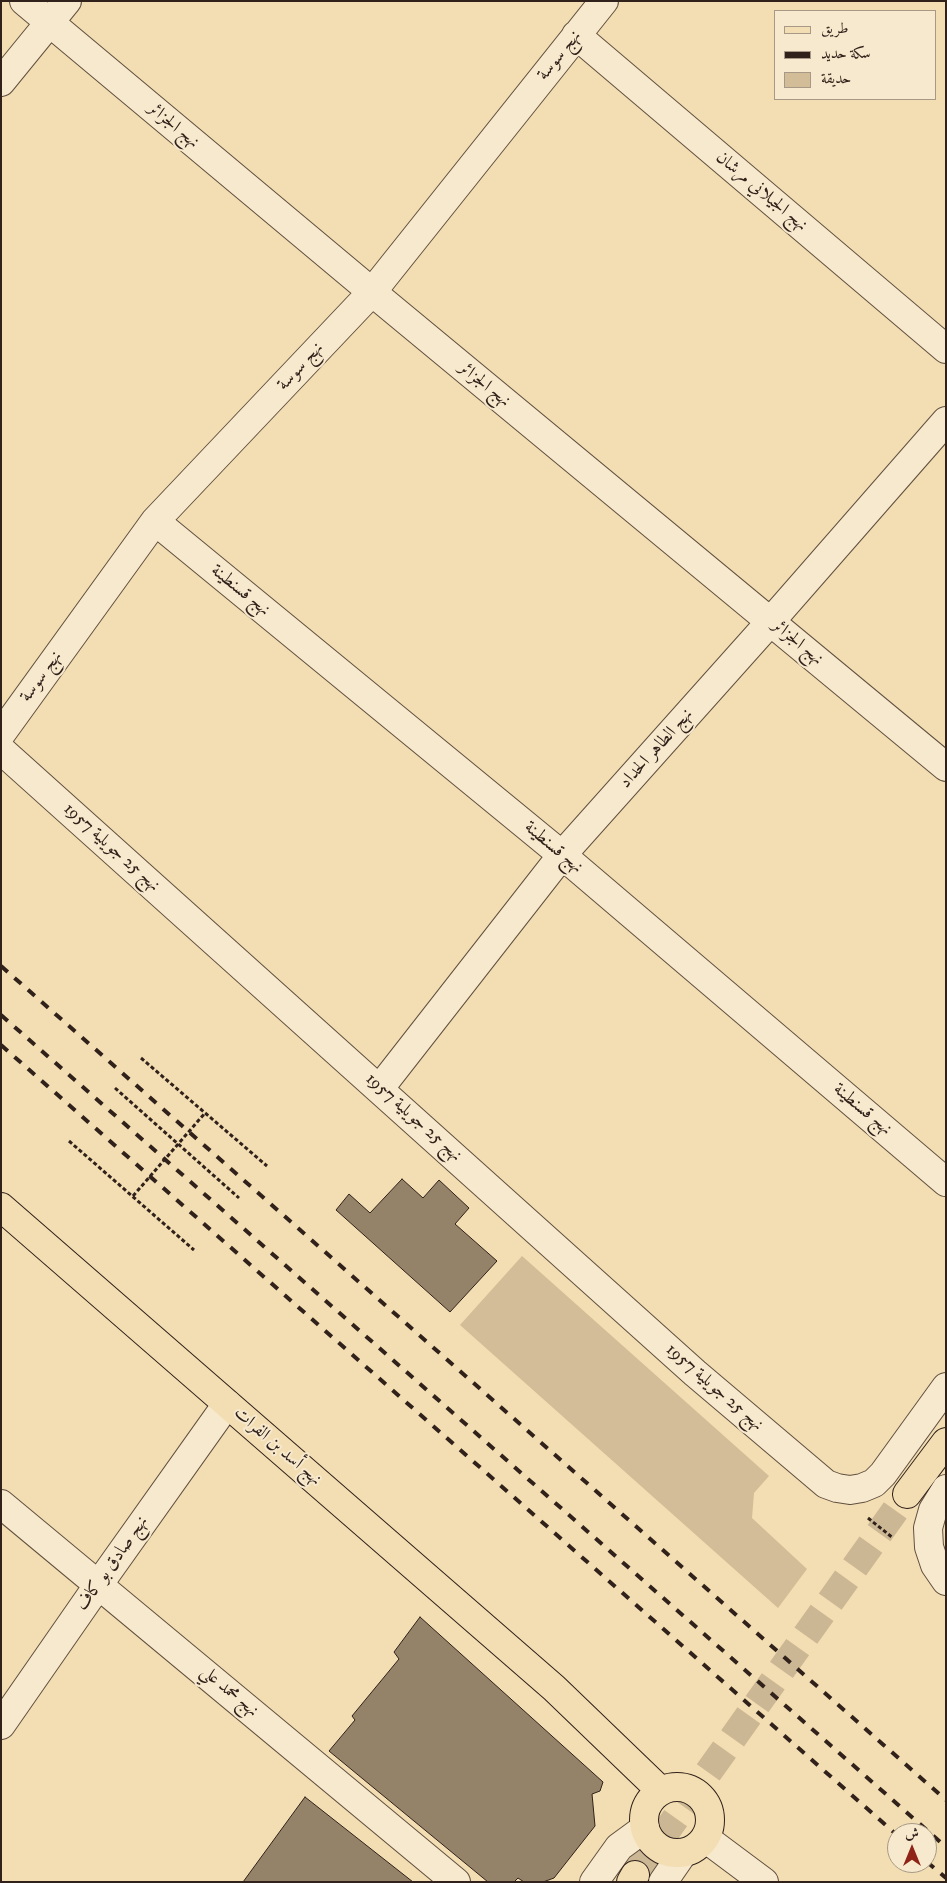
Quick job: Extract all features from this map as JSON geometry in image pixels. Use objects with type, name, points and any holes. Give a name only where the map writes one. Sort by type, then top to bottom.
[{"type":"main road","name":"نهج أسد بن الفرات","points":[[1,1207],[554,1688],[661,1791]]},
{"type":"main road","points":[[908,1494],[946,1442]]},
{"type":"main road","points":[[683,1788],[693,1791],[702,1798],[708,1808],[709,1829],[694,1846],[667,1852],[649,1838],[644,1818],[652,1798],[661,1791],[683,1788]]},
{"type":"street","name":"نهج الجزائر","points":[[24,1],[946,767]]},
{"type":"street","points":[[1,82],[67,1]]},
{"type":"street","name":"نهج سوسة","points":[[1,734],[155,521],[372,292],[604,1]]},
{"type":"street","name":"نهج الجيلاني مرشان","points":[[576,34],[946,349]]},
{"type":"street","name":"نهج الطاهر الحداد","points":[[380,1088],[562,855],[771,621],[946,420]]},
{"type":"street","name":"نهج قسنطينة","points":[[155,521],[562,855],[946,1182]]},
{"type":"street","name":"نهج 25 جويلية 1957","points":[[1,750],[695,1372],[826,1484],[850,1490],[874,1483],[883,1474],[946,1387]]},
{"type":"street","name":"نهج صادق بو كاف","points":[[1,1725],[98,1584],[227,1404]]},
{"type":"street","points":[[946,1489],[933,1510],[928,1528],[929,1547],[935,1565],[946,1581]]},
{"type":"street","name":"نهج محمد علي","points":[[1,1504],[456,1882]]},
{"type":"street","points":[[594,1882],[619,1847],[645,1828]]},
{"type":"street","points":[[663,1882],[694,1846],[764,1882]]},
{"type":"path","points":[[141,1058],[267,1166]]},
{"type":"path","points":[[115,1088],[239,1198]]},
{"type":"path","points":[[133,1196],[205,1113]]},
{"type":"path","points":[[69,1141],[194,1250]]},
{"type":"green space","points":[[522,1256],[769,1476],[754,1493],[752,1518],[807,1569],[778,1608],[460,1325]]},
{"type":"building","points":[[402,1179],[423,1198],[439,1180],[469,1208],[455,1224],[497,1261],[450,1312],[336,1210],[349,1194],[370,1213]]},
{"type":"building","points":[[420,1617],[603,1782],[600,1791],[592,1794],[595,1826],[554,1878],[543,1882],[524,1882],[518,1878],[514,1882],[488,1882],[329,1751],[355,1720],[352,1716],[399,1659],[394,1652]]},
{"type":"building","points":[[305,1797],[413,1882],[243,1882]]},
{"type":"tunnel","points":[[635,1875],[907,1494]]},
{"type":"railway","points":[[1,966],[946,1800]]},
{"type":"railway","points":[[1,1015],[946,1847]]},
{"type":"railway","points":[[1,1045],[887,1826]]},
{"type":"railway","points":[[937,1870],[946,1878]]}]
